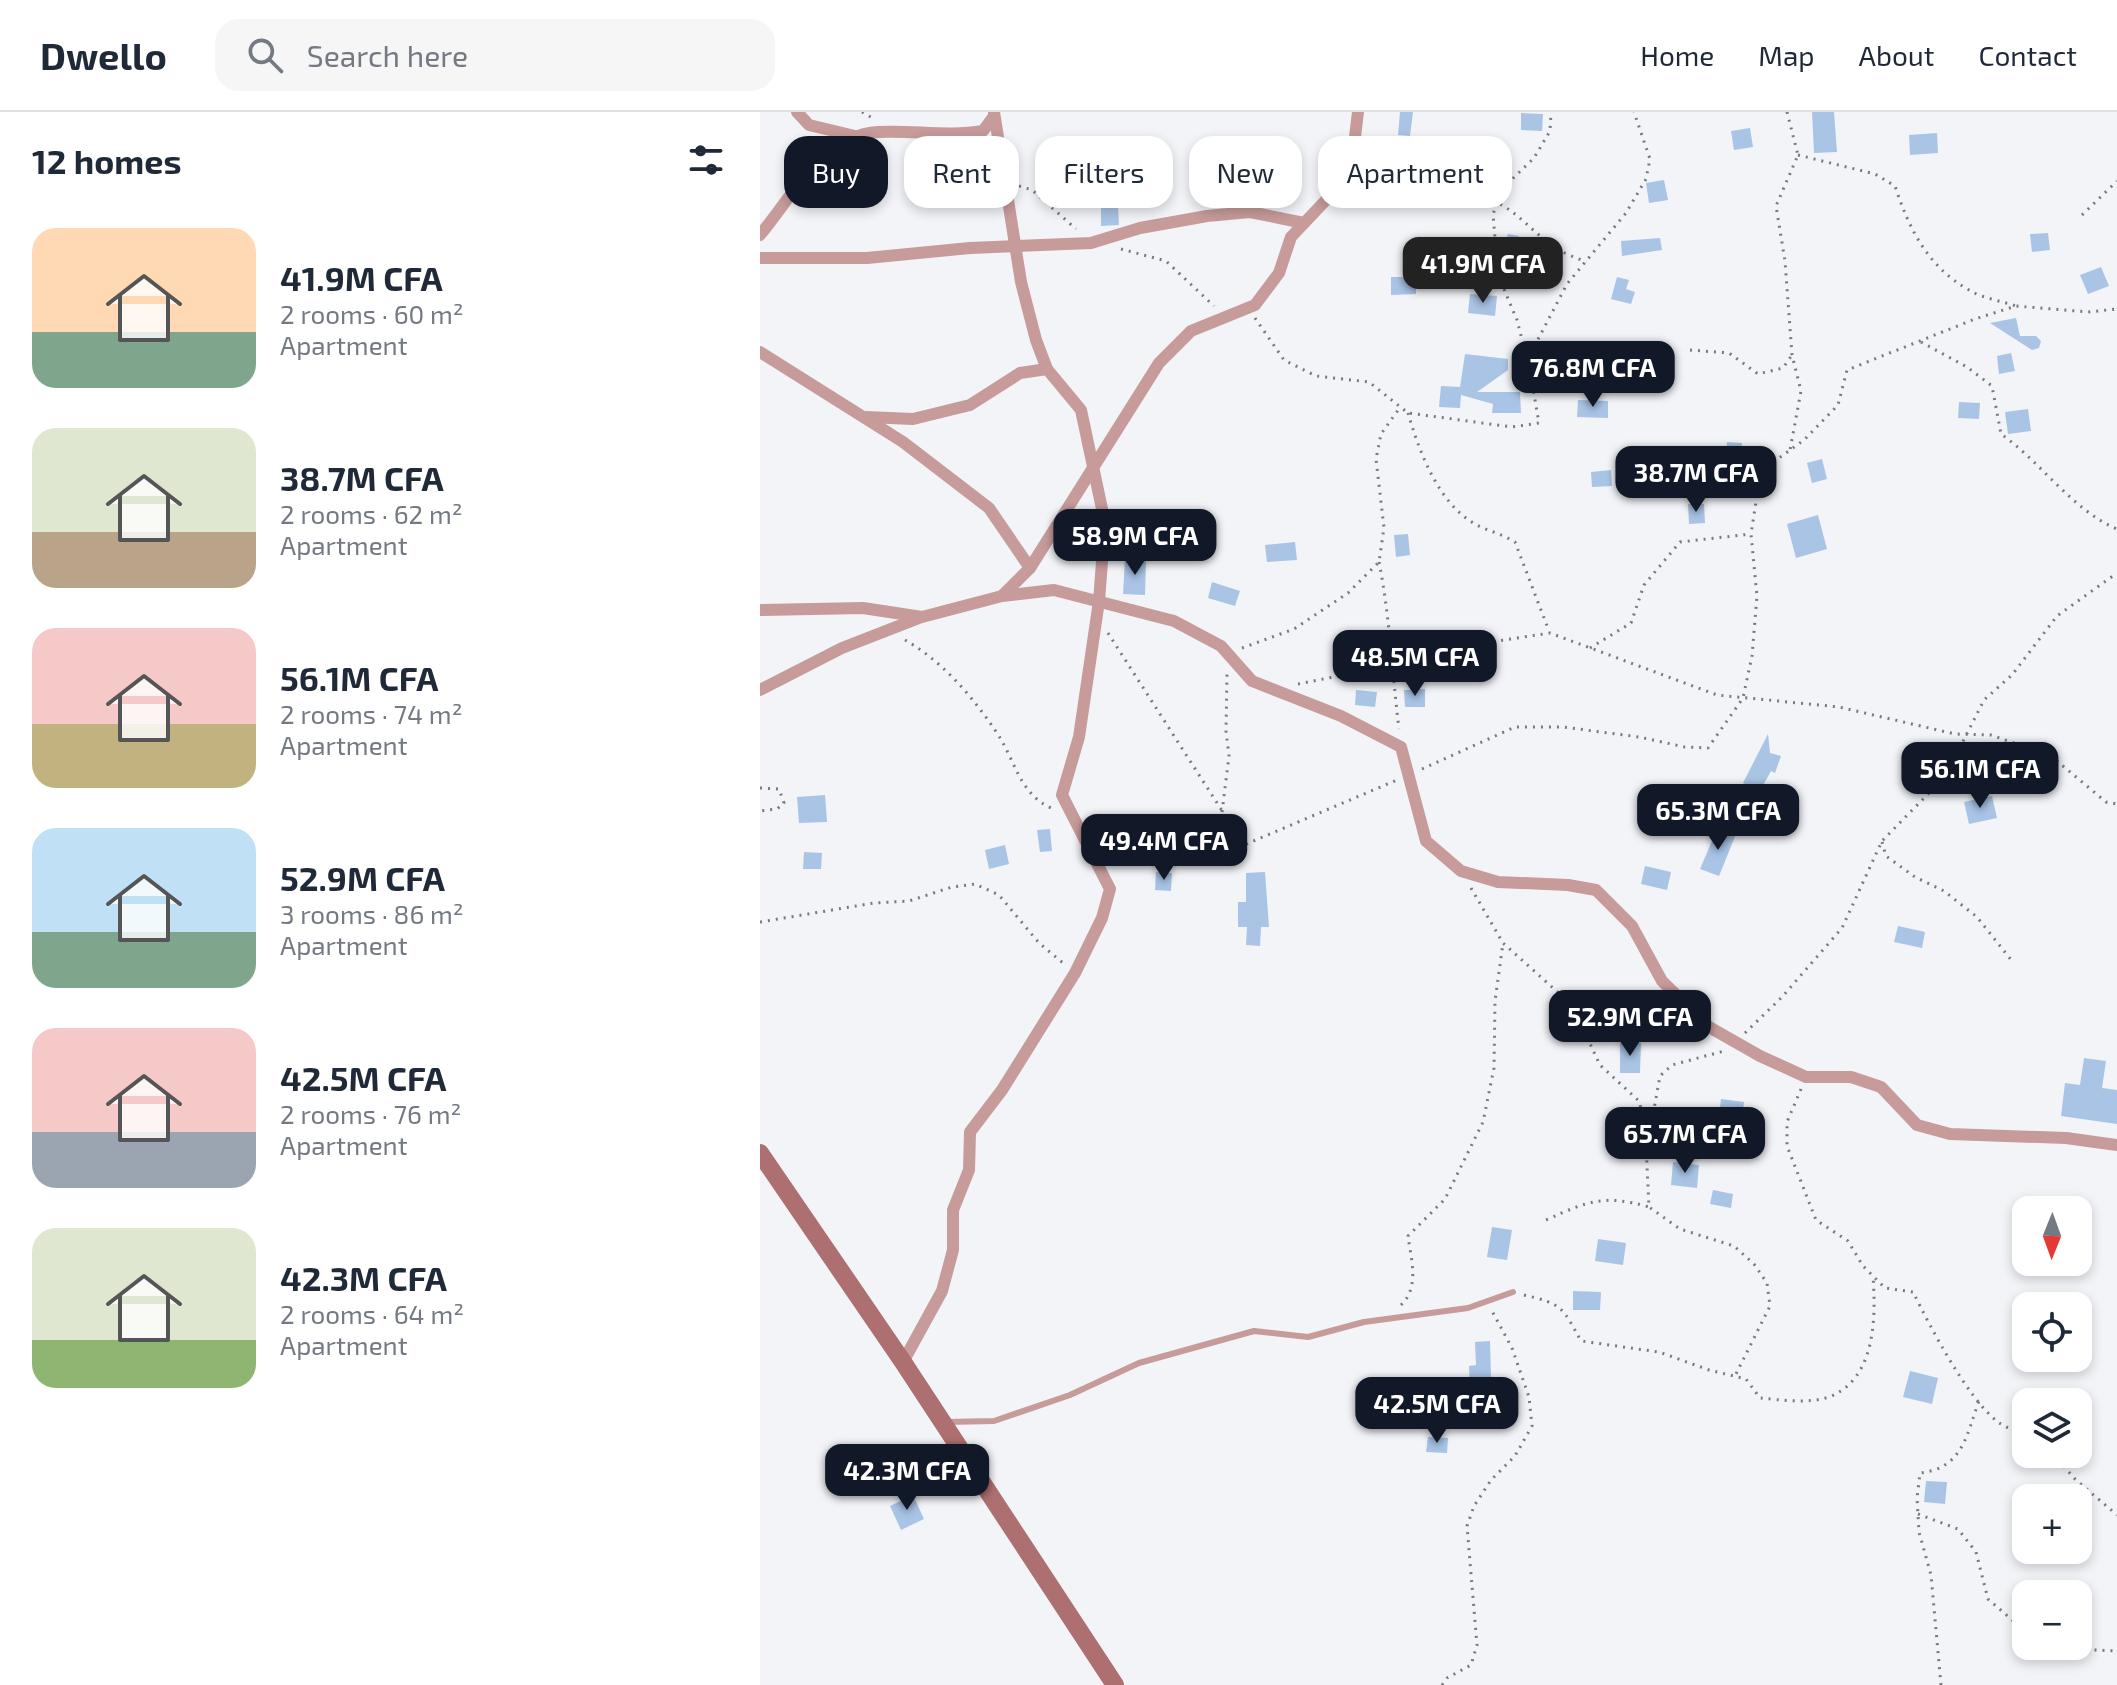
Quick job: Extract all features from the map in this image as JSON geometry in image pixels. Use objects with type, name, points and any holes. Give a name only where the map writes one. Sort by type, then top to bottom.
[{"type":"main road","points":[[760,1153],[903,1362],[1115,1685]]},
{"type":"street","points":[[797,112],[809,125],[855,136]]},
{"type":"street","points":[[1355,136],[1358,112]]},
{"type":"street","points":[[862,136],[875,132],[955,135],[983,131],[994,114]]},
{"type":"street","points":[[994,114],[998,136]]},
{"type":"street","points":[[760,235],[784,204]]},
{"type":"street","points":[[903,1362],[942,1291],[953,1250],[953,1210],[969,1170],[970,1132],[1002,1090],[1075,973],[1102,918],[1110,889],[1062,795],[1079,737],[1099,601],[1105,523],[1081,410],[1047,369],[1032,326],[1009,208]]},
{"type":"street","points":[[1002,596],[1030,568],[1159,363],[1191,331],[1255,305],[1279,273],[1291,237],[1318,208]]},
{"type":"street","points":[[760,258],[867,258],[1091,243],[1140,228],[1250,212],[1304,223]]},
{"type":"street","points":[[760,352],[903,442],[989,508],[1030,568]]},
{"type":"street","points":[[863,417],[913,419],[970,405],[1020,373],[1047,369]]},
{"type":"street","points":[[760,690],[842,648],[922,617],[1002,596],[1054,590],[1174,621],[1221,646],[1252,681],[1341,716],[1401,747],[1426,841],[1461,871],[1498,882],[1568,885],[1596,890],[1632,926],[1662,981],[1709,1027],[1806,1077],[1851,1077],[1881,1087],[1917,1125],[1950,1134],[2066,1138],[2117,1145]]},
{"type":"street","points":[[760,610],[863,608],[922,617]]},
{"type":"lane","points":[[943,1422],[994,1421],[1070,1395],[1139,1363],[1254,1331],[1308,1337],[1384,1320],[1468,1308],[1513,1292]]},
{"type":"path","points":[[862,112],[878,121]]},
{"type":"path","points":[[1512,179],[1534,158],[1550,131],[1551,112]]},
{"type":"path","points":[[1530,371],[1534,347],[1567,284],[1626,213],[1646,179],[1650,159],[1634,112]]},
{"type":"path","points":[[1787,112],[1798,155],[1776,206],[1785,261],[1792,355],[1801,391],[1790,450]]},
{"type":"path","points":[[1798,155],[1875,174],[1895,186],[1906,218],[1927,257],[1969,291],[2016,306],[2088,312],[2117,309]]},
{"type":"path","points":[[2082,215],[2117,181]]},
{"type":"path","points":[[1019,187],[1032,190],[1091,243],[1144,253],[1166,261],[1226,317]]},
{"type":"path","points":[[1408,413],[1512,427],[1539,423],[1517,320],[1498,275],[1493,214],[1496,208]]},
{"type":"path","points":[[1506,208],[1527,222],[1553,246],[1586,262]]},
{"type":"path","points":[[1097,861],[1129,842],[1206,852],[1244,845],[1515,727],[1563,727],[1708,748],[1743,698],[1752,656],[1757,596],[1751,534],[1758,489],[1772,463],[1838,405],[1847,370],[2016,306]]},
{"type":"path","points":[[1248,308],[1284,360],[1316,376],[1369,382],[1408,413],[1419,451],[1446,496],[1473,523],[1515,542],[1550,633]]},
{"type":"path","points":[[1919,341],[1967,367],[1992,386],[2001,434],[2026,452],[2065,493],[2100,521],[2117,529]]},
{"type":"path","points":[[1690,350],[1729,353],[1758,374],[1783,368],[1792,355]]},
{"type":"path","points":[[1401,406],[1381,434],[1376,459],[1384,528],[1379,562],[1390,613],[1391,666],[1401,747]]},
{"type":"path","points":[[1590,648],[1631,623],[1644,585],[1663,558],[1680,542],[1751,534]]},
{"type":"path","points":[[1222,812],[1229,756],[1226,731],[1228,654],[1294,629],[1348,593],[1379,562]]},
{"type":"path","points":[[1646,1153],[1660,1076],[1672,1065],[1719,1054],[1736,1042],[1782,997],[1842,928],[1882,841],[1928,794],[1952,763],[1984,700],[2012,675],[2057,616],[2117,573]]},
{"type":"path","points":[[1097,616],[1244,845]]},
{"type":"path","points":[[887,631],[925,651],[943,666],[996,732],[1035,801],[1071,817]]},
{"type":"path","points":[[1272,689],[1391,666],[1471,645],[1550,633],[1717,695],[1839,707],[1966,735],[1991,735],[2051,756],[2106,802],[2117,804]]},
{"type":"path","points":[[760,788],[779,789],[784,803],[777,809],[760,811]]},
{"type":"path","points":[[1882,841],[1886,856],[1915,877],[1944,891],[1977,917],[2012,961]]},
{"type":"path","points":[[1461,871],[1503,943],[1572,1005],[1600,1065],[1639,1101],[1649,1207]]},
{"type":"path","points":[[760,922],[874,903],[909,901],[952,887],[975,884],[999,895],[1039,943],[1075,973]]},
{"type":"path","points":[[1384,1320],[1407,1298],[1414,1276],[1408,1236],[1445,1199],[1483,1122],[1494,1068],[1495,1001],[1503,943]]},
{"type":"path","points":[[1806,1077],[1787,1122],[1787,1146],[1816,1220],[1848,1241],[1885,1288],[1913,1292],[1949,1360],[1998,1422],[2012,1428]]},
{"type":"path","points":[[1546,1220],[1585,1203],[1620,1199],[1649,1207],[1680,1229],[1734,1246],[1754,1264],[1767,1283],[1770,1306],[1735,1376]]},
{"type":"path","points":[[1513,1292],[1555,1302],[1567,1315],[1581,1341],[1659,1352],[1746,1379],[1760,1398],[1789,1401],[1829,1397],[1851,1381],[1870,1349],[1876,1312],[1873,1276]]},
{"type":"path","points":[[1442,1685],[1447,1678],[1471,1665],[1477,1645],[1467,1526],[1474,1506],[1491,1480],[1515,1456],[1532,1426],[1529,1397],[1512,1348],[1487,1301]]},
{"type":"path","points":[[1941,1685],[1931,1575],[1919,1532],[1920,1473],[1938,1471],[1959,1455],[1979,1401]]},
{"type":"path","points":[[2065,1468],[2117,1515]]},
{"type":"path","points":[[1918,1514],[1958,1529],[1976,1552],[1988,1599],[2012,1620]]},
{"type":"path","points":[[2092,1650],[2117,1651]]},
{"type":"building","points":[[1400,112],[1413,112],[1410,136],[1398,135]]},
{"type":"building","points":[[1812,112],[1834,112],[1837,152],[1814,153]]},
{"type":"building","points":[[1521,113],[1543,114],[1542,131],[1521,130]]},
{"type":"building","points":[[1750,128],[1753,147],[1734,150],[1731,131]]},
{"type":"building","points":[[1937,133],[1938,153],[1910,155],[1909,135]]},
{"type":"building","points":[[1664,180],[1668,200],[1649,203],[1646,183]]},
{"type":"building","points":[[1101,208],[1118,208],[1119,225],[1101,226]]},
{"type":"building","points":[[2048,233],[2050,250],[2032,252],[2030,234]]},
{"type":"building","points":[[1508,234],[1519,236],[1515,279],[1502,259]]},
{"type":"building","points":[[1660,238],[1662,250],[1622,256],[1621,241]]},
{"type":"building","points":[[2101,267],[2109,286],[2088,294],[2080,275]]},
{"type":"building","points":[[1391,277],[1416,277],[1416,294],[1391,295]]},
{"type":"building","points":[[1617,277],[1629,280],[1626,289],[1635,292],[1631,304],[1611,299]]},
{"type":"building","points":[[1470,294],[1497,296],[1495,316],[1468,313]]},
{"type":"building","points":[[2016,318],[2020,336],[2036,336],[2041,341],[2039,348],[2032,350],[1990,323]]},
{"type":"building","points":[[1632,348],[1654,352],[1651,375],[1628,371]]},
{"type":"building","points":[[2011,353],[2015,371],[1999,374],[1997,356]]},
{"type":"building","points":[[1465,354],[1508,359],[1508,370],[1477,392],[1520,392],[1521,413],[1492,413],[1493,404],[1461,395],[1460,408],[1439,407],[1441,386],[1460,387]]},
{"type":"building","points":[[1578,400],[1608,401],[1608,418],[1577,417]]},
{"type":"building","points":[[1959,402],[1980,403],[1979,419],[1958,418]]},
{"type":"building","points":[[2028,409],[2031,431],[2008,434],[2005,412]]},
{"type":"building","points":[[1727,442],[1742,443],[1741,463],[1726,463]]},
{"type":"building","points":[[1822,459],[1827,479],[1812,483],[1807,463]]},
{"type":"building","points":[[1611,470],[1612,486],[1592,487],[1591,472]]},
{"type":"building","points":[[1688,504],[1704,504],[1705,523],[1689,524]]},
{"type":"building","points":[[1818,515],[1827,549],[1796,558],[1787,524]]},
{"type":"building","points":[[1408,534],[1410,555],[1396,557],[1394,535]]},
{"type":"building","points":[[1295,542],[1297,560],[1267,562],[1265,545]]},
{"type":"building","points":[[1125,559],[1146,560],[1145,595],[1123,594]]},
{"type":"building","points":[[1212,582],[1240,591],[1235,606],[1208,598]]},
{"type":"building","points":[[1425,689],[1425,707],[1405,707],[1404,690]]},
{"type":"building","points":[[1356,690],[1377,692],[1375,707],[1355,705]]},
{"type":"building","points":[[1768,734],[1770,753],[1781,756],[1775,773],[1771,771],[1760,791],[1743,783]]},
{"type":"building","points":[[825,795],[827,822],[799,823],[797,797]]},
{"type":"building","points":[[1992,796],[1997,818],[1969,824],[1964,802]]},
{"type":"building","points":[[1718,827],[1736,834],[1719,876],[1700,869]]},
{"type":"building","points":[[1050,829],[1052,851],[1040,852],[1037,830]]},
{"type":"building","points":[[1005,845],[1009,864],[989,869],[985,850]]},
{"type":"building","points":[[804,852],[822,853],[821,869],[803,869]]},
{"type":"building","points":[[1645,866],[1671,872],[1667,890],[1641,884]]},
{"type":"building","points":[[1156,872],[1172,873],[1171,891],[1155,890]]},
{"type":"building","points":[[1265,872],[1269,927],[1261,927],[1260,946],[1246,945],[1247,927],[1238,927],[1238,902],[1246,902],[1246,873]]},
{"type":"building","points":[[1898,926],[1925,932],[1922,948],[1894,942]]},
{"type":"building","points":[[1620,1043],[1641,1043],[1640,1073],[1620,1073]]},
{"type":"building","points":[[2084,1058],[2106,1061],[2102,1088],[2117,1090],[2117,1124],[2061,1116],[2065,1083],[2080,1085]]},
{"type":"building","points":[[1721,1099],[1744,1102],[1742,1120],[1719,1117]]},
{"type":"building","points":[[1673,1162],[1699,1165],[1697,1188],[1671,1185]]},
{"type":"building","points":[[1713,1190],[1733,1194],[1731,1208],[1710,1204]]},
{"type":"building","points":[[1492,1227],[1512,1230],[1507,1260],[1487,1257]]},
{"type":"building","points":[[1598,1239],[1626,1243],[1623,1265],[1595,1261]]},
{"type":"building","points":[[1573,1291],[1601,1292],[1600,1310],[1573,1310]]},
{"type":"building","points":[[1490,1341],[1491,1377],[1484,1377],[1485,1419],[1456,1419],[1455,1392],[1470,1391],[1469,1366],[1476,1365],[1475,1342]]},
{"type":"building","points":[[1910,1371],[1938,1378],[1932,1404],[1903,1397]]},
{"type":"building","points":[[1428,1437],[1448,1438],[1447,1453],[1426,1452]]},
{"type":"building","points":[[1926,1481],[1947,1482],[1945,1504],[1924,1502]]},
{"type":"building","points":[[913,1495],[924,1519],[901,1530],[890,1506]]}]
